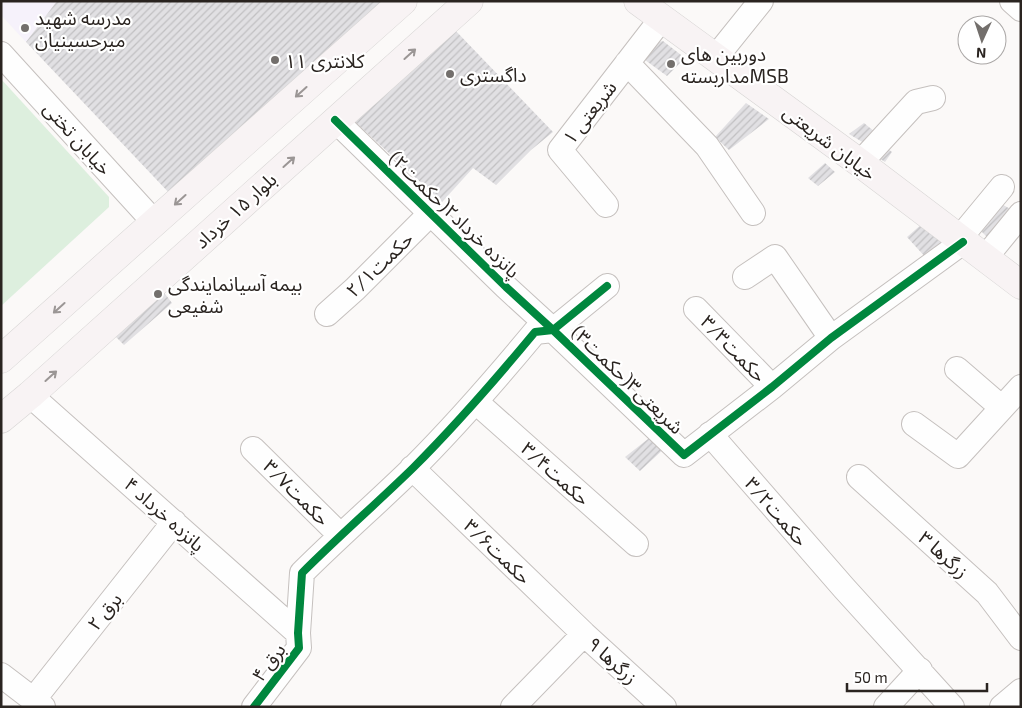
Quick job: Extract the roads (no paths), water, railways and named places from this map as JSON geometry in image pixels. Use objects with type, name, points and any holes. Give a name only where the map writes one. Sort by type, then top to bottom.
[{"type":"main road","points":[[1,359],[403,1]]},
{"type":"main road","name":"بلوار ۱۵ خرداد","points":[[1,419],[469,1]]},
{"type":"main road","name":"خیابان شریعتی","points":[[638,1],[860,163],[1021,285]]},
{"type":"street","points":[[716,57],[761,1]]},
{"type":"street","points":[[1012,1],[1021,9]]},
{"type":"street","name":"شریعتی ۱","points":[[606,205],[560,150],[662,18]]},
{"type":"street","name":"خیابان تختی","points":[[1,54],[154,223]]},
{"type":"street","points":[[627,63],[707,146],[753,213]]},
{"type":"street","points":[[860,163],[916,102],[933,98]]},
{"type":"street","name":"پانزده خرداد۲(حکمت۲)","points":[[335,120],[430,214],[553,330]]},
{"type":"street","name":"شریعتی۳(حکمت۳)","points":[[298,634],[302,573],[412,468],[476,402],[535,332],[553,330],[684,454],[772,387],[831,338],[961,240],[1002,187]]},
{"type":"street","name":"حکمت۲/۱","points":[[327,314],[355,289],[430,214]]},
{"type":"street","points":[[985,258],[1021,214]]},
{"type":"street","points":[[745,277],[775,257],[831,338]]},
{"type":"street","points":[[553,330],[607,286]]},
{"type":"street","name":"حکمت۳/۳","points":[[696,309],[772,387]]},
{"type":"street","points":[[957,369],[1002,407]]},
{"type":"street","points":[[914,424],[958,456],[1021,386]]},
{"type":"street","name":"پانزده خرداد ۴","points":[[30,395],[298,634]]},
{"type":"street","name":"حکمت۳/۴","points":[[476,402],[636,544]]},
{"type":"street","name":"حکمت۳/۲","points":[[710,434],[844,588],[952,707]]},
{"type":"street","name":"حکمت۳/۷","points":[[253,449],[340,535]]},
{"type":"street","name":"حکمت۳/۶","points":[[412,468],[584,634]]},
{"type":"street","name":"زرگرها ۳","points":[[859,476],[987,593],[1021,638]]},
{"type":"street","name":"برق ۲","points":[[38,703],[174,522]]},
{"type":"street","name":"برق ۴","points":[[254,707],[299,648],[298,634]]},
{"type":"street","points":[[513,707],[584,634]]},
{"type":"street","name":"زرگرها ۹","points":[[584,634],[664,707]]},
{"type":"street","points":[[886,707],[920,670]]},
{"type":"street","points":[[1,675],[38,703]]},
{"type":"street","points":[[1002,707],[1021,691]]},
{"type":"place","name":"مدرسه شهید میرحسینیان","points":[[25,28]]},
{"type":"place","name":"کلانتری ۱۱","points":[[275,60]]},
{"type":"place","name":"دوربین های مداربستهMSB","points":[[671,64]]},
{"type":"place","name":"داگستری","points":[[450,74]]},
{"type":"place","name":"بیمه آسیانمایندگی شفیعی","points":[[158,294]]}]
